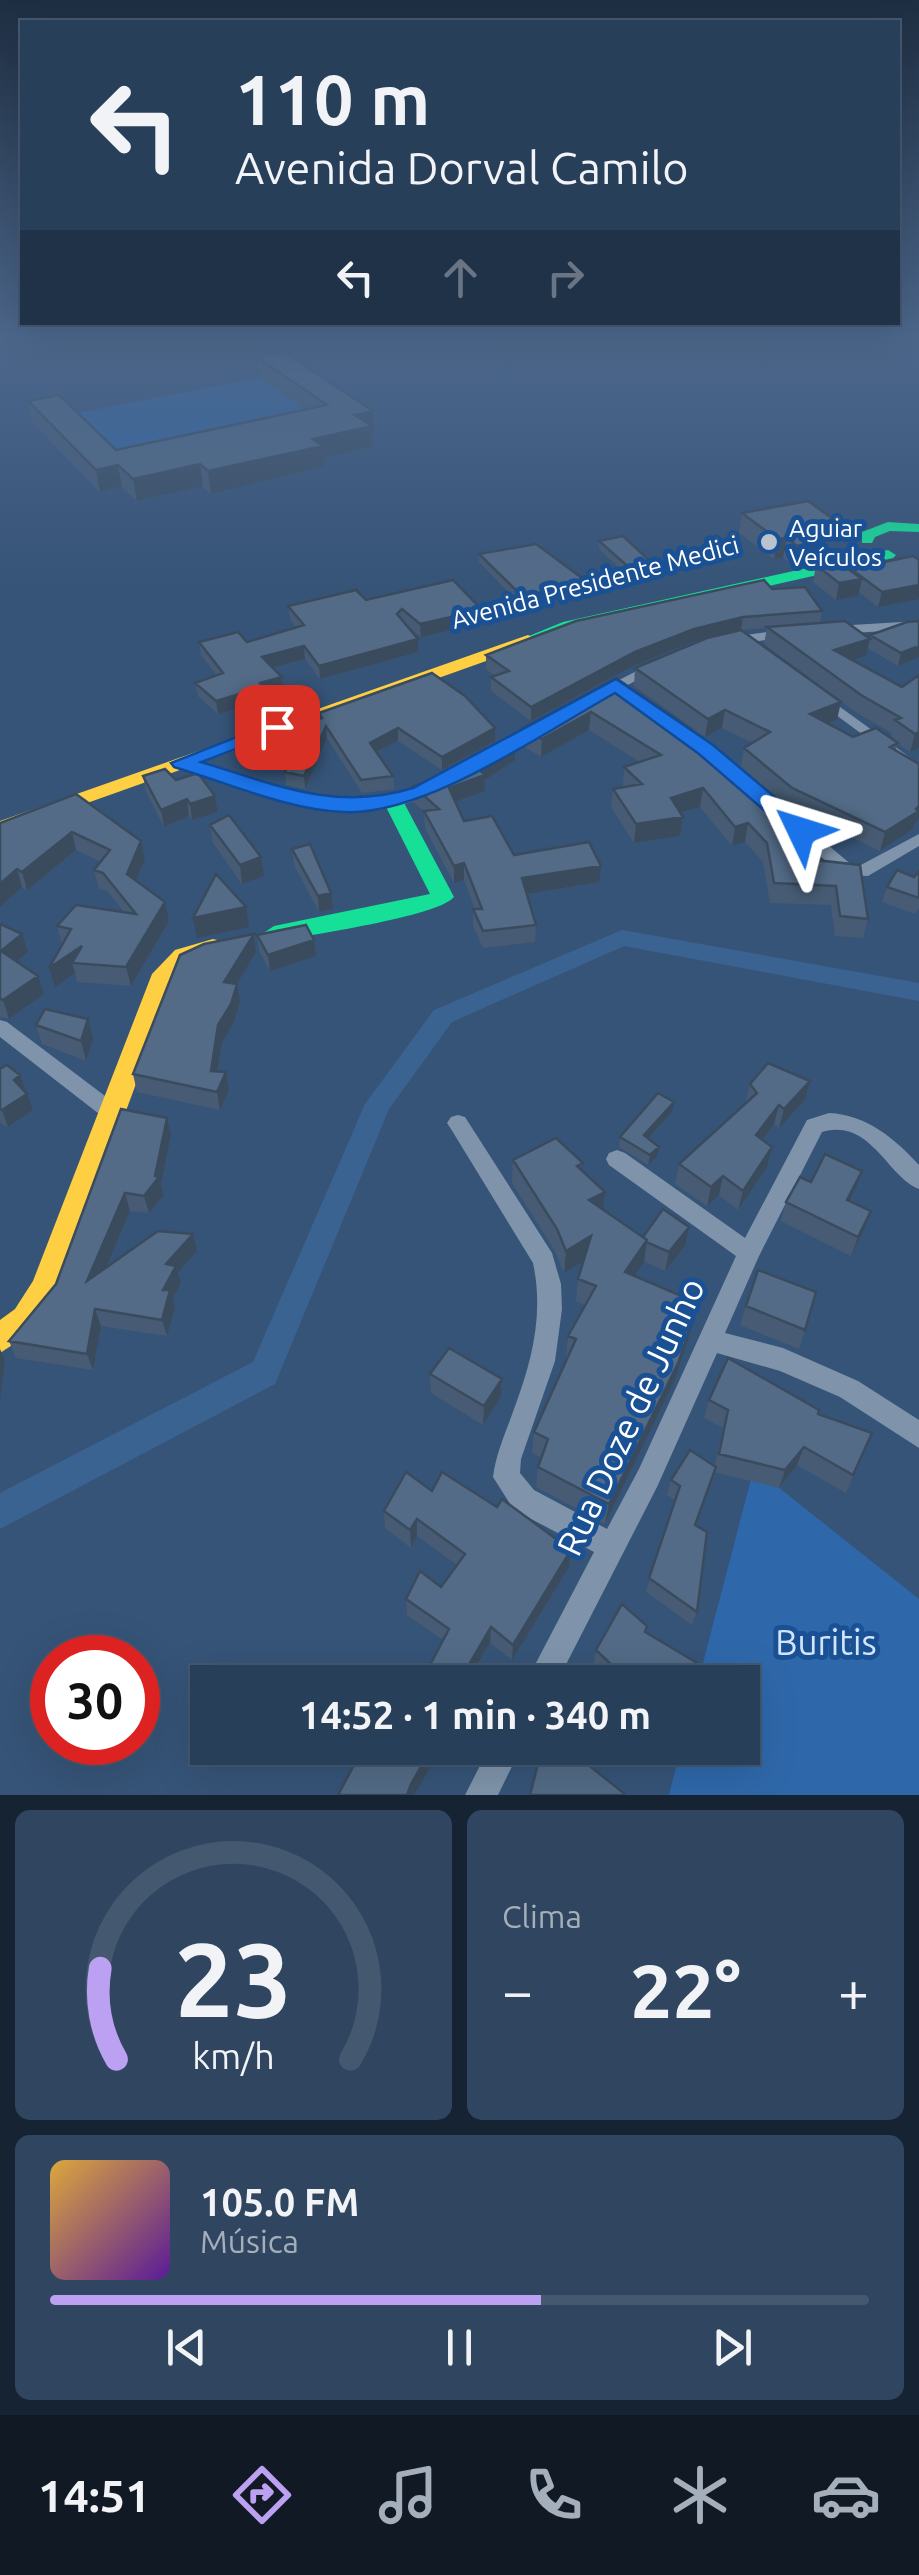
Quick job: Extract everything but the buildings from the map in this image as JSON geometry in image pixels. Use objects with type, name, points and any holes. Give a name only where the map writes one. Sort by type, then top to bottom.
[{"type":"main road","name":"Avenida Presidente Medici","points":[[867,540],[867,535],[878,528],[919,528]]},
{"type":"main road","name":"Avenida Presidente Medici","points":[[0,806],[504,632],[867,540],[899,558],[563,627],[0,828]]},
{"type":"main road","points":[[0,1339],[26,1319],[46,1288],[155,990],[171,963],[200,950],[440,901],[444,897],[393,801]]},
{"type":"street","points":[[823,631],[919,624]]},
{"type":"street","points":[[713,645],[804,632]]},
{"type":"street","points":[[741,638],[757,650]]},
{"type":"street","points":[[582,704],[664,661]]},
{"type":"street","points":[[616,685],[631,696]]},
{"type":"street","points":[[804,685],[919,771]]},
{"type":"street","points":[[661,717],[706,750],[848,871],[862,872],[919,839]]},
{"type":"street","points":[[181,763],[319,804],[347,806],[393,801],[449,777]]},
{"type":"street","points":[[0,1028],[110,1111]]},
{"type":"street","name":"Rua Doze de Junho","points":[[550,1665],[613,1546],[748,1253],[810,1132],[824,1121],[846,1125],[888,1144],[919,1180]]},
{"type":"street","points":[[458,1122],[544,1260],[550,1279],[545,1341],[508,1459],[506,1477],[524,1500],[613,1546]]},
{"type":"street","points":[[618,1159],[748,1253]]},
{"type":"street","points":[[711,1340],[783,1360],[849,1389],[919,1435]]},
{"type":"street","points":[[481,1795],[497,1765]]},
{"type":"green space","points":[[358,421],[374,432],[357,436],[373,447],[316,460],[324,467],[211,494],[202,486],[137,501],[122,487],[100,492],[32,422]]},
{"type":"green space","name":"Buritis","points":[[754,1468],[919,1599],[919,1795],[669,1795],[677,1765],[760,1765],[760,1665],[702,1665]]},
{"type":"waterway","points":[[0,1512],[264,1373],[378,1104],[443,1016],[622,938],[919,992]]},
{"type":"traffic: fast","points":[[867,540],[867,535],[888,526],[919,528]]},
{"type":"traffic: fast","points":[[528,640],[563,627],[888,555]]},
{"type":"traffic: fast","points":[[274,934],[422,905],[443,897],[393,801]]},
{"type":"traffic: slow","points":[[0,828],[528,640]]},
{"type":"traffic: slow","points":[[0,1339],[26,1319],[46,1288],[164,974],[183,956],[213,947]]},
{"type":"place","name":"Aguiar Veículos","points":[[769,542]]},
{"type":"route","points":[[277,727],[181,763],[319,804],[347,806],[393,801],[420,792],[616,685],[706,750],[801,831]]}]
